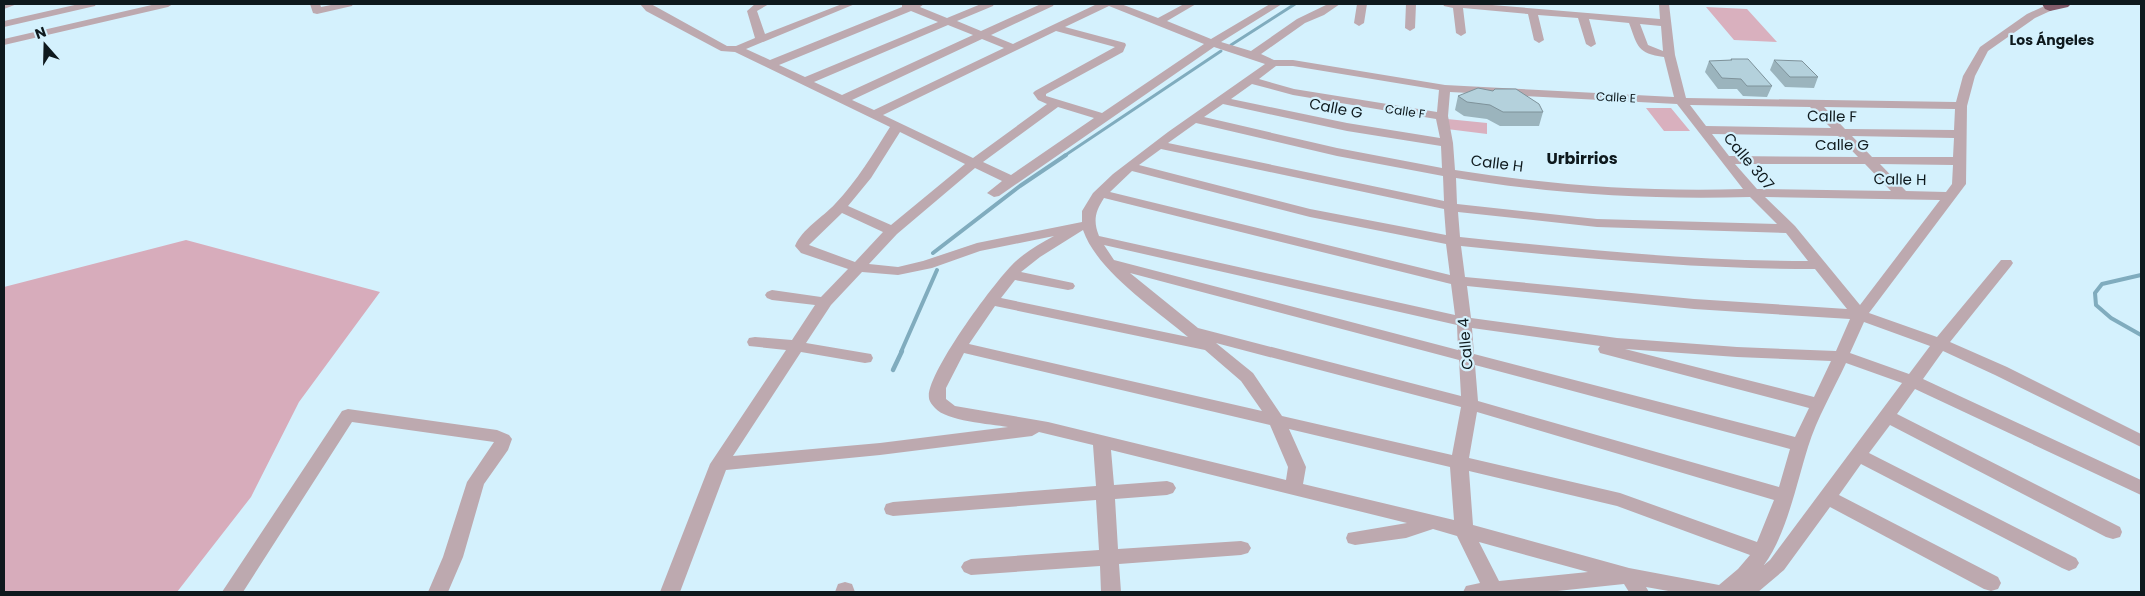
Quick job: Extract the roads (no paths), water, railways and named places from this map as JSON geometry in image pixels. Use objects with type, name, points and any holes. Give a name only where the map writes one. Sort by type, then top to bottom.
[{"type":"street","points":[[4,6],[12,4]]},
{"type":"street","points":[[4,24],[91,4]]},
{"type":"street","points":[[4,42],[168,4]]},
{"type":"street","points":[[315,4],[317,11],[348,4]]},
{"type":"street","points":[[645,4],[650,9],[725,49],[737,49],[850,4]]},
{"type":"street","points":[[761,39],[752,11],[755,7],[764,4]]},
{"type":"street","points":[[804,82],[989,4]]},
{"type":"street","points":[[841,100],[1049,4]]},
{"type":"street","points":[[873,115],[1105,4]]},
{"type":"street","points":[[1113,4],[1212,43],[1253,54],[1273,63],[1252,80],[1160,144],[1100,193],[1089,212],[1088,230],[1099,251],[1109,263],[1247,377],[1277,421],[1297,467],[1293,488]]},
{"type":"street","points":[[1158,22],[1191,4]]},
{"type":"street","points":[[994,193],[1212,43],[1274,4]]},
{"type":"street","points":[[1253,54],[1301,21],[1335,4]]},
{"type":"street","points":[[1359,23],[1362,4]]},
{"type":"street","points":[[1410,4],[1410,28]]},
{"type":"street","points":[[1461,33],[1453,4],[1666,23]]},
{"type":"street","name":"Calle 307","points":[[1664,4],[1669,55],[1681,101],[1725,160],[1753,193],[1790,229],[1860,315]]},
{"type":"street","points":[[1725,592],[1745,575],[1763,552],[1785,496],[1800,445],[1817,404],[1842,356],[1860,315],[1959,184],[1961,106],[1969,76],[1984,49],[1999,37],[2055,4]]},
{"type":"street","points":[[768,64],[911,5],[1014,48]]},
{"type":"street","points":[[1532,11],[1539,40]]},
{"type":"street","points":[[1582,15],[1591,44]]},
{"type":"street","points":[[1633,20],[1643,47],[1652,52],[1669,55]]},
{"type":"street","points":[[1055,28],[1117,43],[1121,47],[1119,50],[1040,91],[1039,94],[1042,98],[1105,118]]},
{"type":"street","points":[[737,49],[1012,181]]},
{"type":"street","name":"Calle E","points":[[1273,63],[1293,63],[1445,88],[1681,101],[1961,106]]},
{"type":"street","name":"Calle F","points":[[1252,80],[1293,92],[1442,116]]},
{"type":"street","name":"Calle 4","points":[[1445,88],[1442,116],[1447,143],[1454,241],[1464,322],[1470,404],[1458,463],[1464,530],[1494,591]]},
{"type":"street","name":"Calle G","points":[[1221,100],[1347,127],[1447,143]]},
{"type":"street","points":[[670,592],[719,464],[825,302],[892,232],[950,181],[1057,102]]},
{"type":"street","points":[[1813,103],[1902,195]]},
{"type":"street","name":"Calle H","points":[[1196,119],[1383,162],[1449,174],[1599,191],[1721,195],[1753,193],[1950,196]]},
{"type":"street","points":[[896,126],[866,176],[840,207],[804,241],[802,246],[806,250],[857,267],[898,271],[912,269],[977,247],[1088,230],[1464,322],[1617,343],[1737,352],[1842,356],[1912,381],[2141,488]]},
{"type":"street","name":"Calle F","points":[[1703,130],[1960,134]]},
{"type":"street","points":[[1160,144],[1452,207],[1598,223],[1790,229]]},
{"type":"street","name":"Calle G","points":[[1725,160],[1960,161]]},
{"type":"street","points":[[1130,167],[1310,213],[1454,241],[1611,257],[1739,265],[1819,265]]},
{"type":"street","points":[[1100,193],[1374,262],[1458,281],[1694,304],[1860,315],[1940,344],[2001,371],[2141,440]]},
{"type":"street","points":[[840,207],[892,232]]},
{"type":"street","points":[[1088,230],[1021,264],[990,301],[959,347],[937,390],[937,398],[942,405],[951,410],[1048,428],[1464,530],[1634,584]]},
{"type":"street","points":[[1109,263],[1800,445]]},
{"type":"street","points":[[1729,592],[1753,586],[1777,565],[1940,344],[2006,263]]},
{"type":"street","points":[[1012,275],[1068,286]]},
{"type":"street","points":[[772,295],[825,302]]},
{"type":"street","points":[[990,301],[1209,346]]},
{"type":"street","points":[[1193,332],[1470,404],[1785,496]]},
{"type":"street","points":[[1572,338],[1593,346],[1817,404]]},
{"type":"street","points":[[755,342],[796,346],[865,358]]},
{"type":"street","points":[[959,347],[1620,500],[1763,552]]},
{"type":"street","points":[[232,592],[348,415],[497,436],[503,439],[502,446],[476,482],[453,557],[438,592]]},
{"type":"street","points":[[1887,416],[2113,532]]},
{"type":"street","points":[[719,464],[880,449],[1048,428]]},
{"type":"street","points":[[1102,442],[1111,592]]},
{"type":"street","points":[[1858,454],[2069,564]]},
{"type":"street","points":[[892,509],[1168,488]]},
{"type":"street","points":[[1827,497],[1991,583]]},
{"type":"street","points":[[1355,538],[1406,531],[1433,522]]},
{"type":"street","points":[[971,567],[1241,548]]},
{"type":"street","points":[[1473,592],[1634,584],[1715,592]]},
{"type":"waterway","points":[[1231,45],[1295,4]]},
{"type":"waterway","points":[[1064,156],[1221,51]]},
{"type":"waterway","points":[[933,253],[1020,186],[1066,155]]},
{"type":"waterway","points":[[901,352],[937,270]]},
{"type":"waterway","points":[[2141,275],[2102,284],[2095,293],[2096,305],[2111,318],[2141,335]]},
{"type":"waterway","points":[[893,370],[902,351]]},
{"type":"district","name":"Los Ángeles","points":[[2052,40]]},
{"type":"district","name":"Urbirrios","points":[[1582,158]]}]
